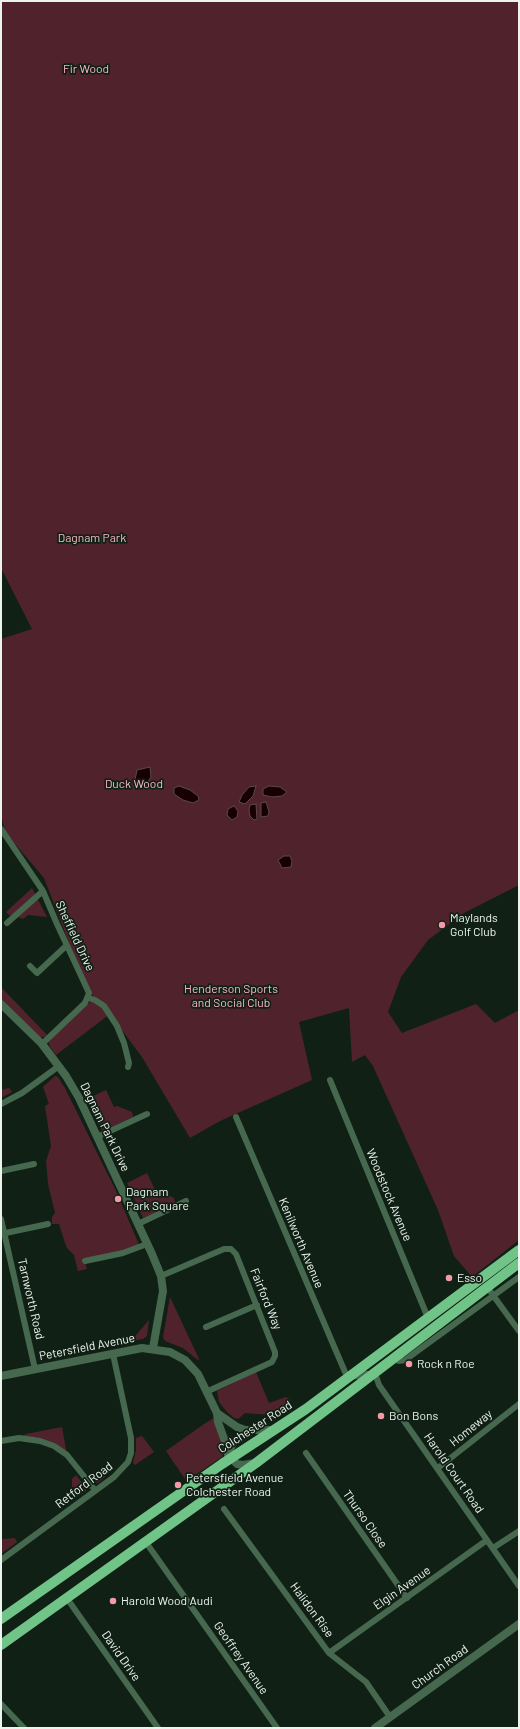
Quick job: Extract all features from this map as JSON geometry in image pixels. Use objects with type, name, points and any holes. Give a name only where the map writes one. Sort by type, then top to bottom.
[{"type":"highway","name":"Colchester Road","points":[[1,1619],[230,1456],[276,1430],[519,1250]]},
{"type":"highway","points":[[1,1645],[256,1462],[393,1359],[490,1291],[519,1263]]},
{"type":"street","name":"Sheffield Drive","points":[[1,828],[3,838],[43,891],[66,946],[88,987],[88,998]]},
{"type":"street","points":[[7,923],[43,891]]},
{"type":"street","points":[[30,966],[36,973],[66,946]]},
{"type":"street","points":[[42,1044],[86,1003],[88,998],[95,1000],[104,1006],[117,1026],[124,1043],[129,1063],[128,1067]]},
{"type":"street","name":"Dagnam Park Drive","points":[[1,1004],[42,1044],[59,1066],[79,1098],[147,1244],[161,1276],[163,1291],[153,1348]]},
{"type":"street","points":[[1,1104],[22,1093],[59,1066]]},
{"type":"street","name":"Woodstock Avenue","points":[[330,1080],[428,1318]]},
{"type":"street","points":[[97,1137],[147,1114]]},
{"type":"street","name":"Kenilworth Avenue","points":[[236,1117],[344,1370],[349,1377]]},
{"type":"street","points":[[1,1171],[34,1164]]},
{"type":"street","points":[[138,1224],[186,1201]]},
{"type":"street","name":"Tarnworth Road","points":[[1,1219],[3,1234],[35,1369]]},
{"type":"street","points":[[3,1234],[48,1224]]},
{"type":"street","points":[[85,1261],[123,1253],[147,1244]]},
{"type":"street","name":"Fairford Way","points":[[161,1276],[224,1249],[231,1249],[236,1254],[257,1305],[275,1352],[274,1358],[268,1363],[206,1392]]},
{"type":"street","points":[[519,1277],[490,1291],[519,1331]]},
{"type":"street","points":[[206,1327],[257,1305]]},
{"type":"street","name":"Petersfield Avenue","points":[[1,1376],[142,1348],[153,1348],[170,1352],[184,1360],[198,1374],[217,1414],[218,1422],[230,1456]]},
{"type":"street","name":"Retford Road","points":[[1,1560],[122,1470],[128,1462],[131,1453],[131,1438],[113,1354]]},
{"type":"street","points":[[349,1377],[358,1376],[363,1373],[372,1375]]},
{"type":"street","name":"Harold Court Road","points":[[372,1375],[376,1376],[379,1384],[519,1586]]},
{"type":"street","points":[[362,1383],[374,1382],[379,1384]]},
{"type":"street","name":"Homeway","points":[[438,1468],[519,1404]]},
{"type":"street","points":[[217,1414],[237,1427],[251,1431],[276,1430]]},
{"type":"street","points":[[251,1431],[233,1443],[230,1456],[237,1464],[243,1465],[256,1462]]},
{"type":"street","points":[[1,1441],[19,1438],[40,1441],[54,1446],[67,1455],[95,1490]]},
{"type":"street","name":"Thurso Close","points":[[306,1453],[407,1598]]},
{"type":"street","name":"Halidon Rise","points":[[224,1509],[329,1653],[366,1682],[390,1717]]},
{"type":"street","points":[[493,1548],[519,1531]]},
{"type":"street","name":"Elgin Avenue","points":[[329,1653],[487,1540]]},
{"type":"street","name":"Geoffrey Avenue","points":[[145,1541],[277,1728]]},
{"type":"street","name":"David Drive","points":[[66,1597],[158,1728]]},
{"type":"street","name":"Church Road","points":[[375,1728],[519,1624]]},
{"type":"street","points":[[1,1704],[24,1728]]},
{"type":"green space","points":[[1,1],[519,1],[519,885],[464,913],[428,940],[401,977],[388,1012],[402,1033],[476,1004],[495,1023],[519,1010],[519,1240],[472,1277],[454,1256],[438,1210],[373,1066],[365,1055],[352,1062],[349,1008],[299,1022],[312,1080],[220,1121],[190,1138],[142,1057],[110,1014],[56,1055],[50,1047],[48,1041],[93,999],[95,1000],[79,969],[44,878],[5,832],[1,814],[1,639],[32,629],[1,568]]},
{"type":"green space","points":[[32,888],[47,917],[28,915],[23,919],[12,915],[10,916],[6,912]]},
{"type":"green space","points":[[1,987],[47,1035],[44,1037],[39,1037],[1,999]]},
{"type":"green space","points":[[55,1076],[58,1077],[65,1088],[117,1193],[140,1247],[85,1262],[87,1269],[78,1271],[74,1255],[67,1248],[59,1224],[52,1224],[52,1217],[55,1213],[48,1184],[46,1161],[51,1146],[45,1106],[49,1104],[43,1087]]},
{"type":"green space","points":[[9,1088],[12,1092],[1,1098],[1,1090]]},
{"type":"green space","points":[[106,1090],[114,1107],[117,1106],[132,1112],[133,1117],[102,1131],[87,1099]]},
{"type":"green space","points":[[147,1173],[156,1192],[159,1191],[174,1198],[175,1202],[174,1204],[143,1218],[127,1183]]},
{"type":"green space","points":[[170,1297],[199,1359],[198,1360],[183,1348],[165,1341],[163,1337]]},
{"type":"green space","points":[[149,1320],[147,1336],[143,1339],[131,1341]]},
{"type":"green space","points":[[256,1372],[269,1403],[286,1397],[290,1400],[290,1405],[270,1415],[245,1413],[238,1419],[234,1418],[219,1402],[217,1391]]},
{"type":"green space","points":[[214,1418],[224,1450],[222,1457],[198,1473],[185,1479],[166,1451]]},
{"type":"green space","points":[[62,1427],[67,1455],[54,1446],[19,1438],[26,1434]]},
{"type":"green space","points":[[142,1436],[154,1452],[135,1465],[133,1463],[136,1450],[136,1438]]},
{"type":"green space","points":[[95,1472],[102,1472],[105,1477],[98,1483],[95,1482],[90,1476]]},
{"type":"green space","points":[[76,1475],[86,1488],[86,1491],[79,1496],[75,1492],[75,1487],[72,1487],[72,1479]]},
{"type":"green space","points":[[15,1538],[17,1542],[1,1554],[1,1541],[3,1539]]},
{"type":"shaded area","points":[[150,767],[151,777],[145,786],[137,786],[135,780],[137,770]]},
{"type":"shaded area","points":[[179,786],[190,790],[198,796],[199,800],[193,803],[183,800],[174,794],[174,788]]},
{"type":"shaded area","points":[[256,786],[253,796],[245,804],[239,802],[242,795],[249,787]]},
{"type":"shaded area","points":[[269,786],[280,787],[287,792],[282,796],[272,797],[263,795],[263,789]]},
{"type":"shaded area","points":[[266,802],[269,812],[268,816],[261,817],[261,803]]},
{"type":"shaded area","points":[[256,804],[257,819],[254,820],[250,816],[249,810],[250,805]]},
{"type":"shaded area","points":[[234,806],[238,811],[237,817],[232,820],[227,815],[228,809]]},
{"type":"shaded area","points":[[284,856],[290,856],[292,861],[291,867],[282,868],[278,860]]},
{"type":"place","name":"Maylands Golf Club","points":[[442,925]]},
{"type":"place","name":"Dagnam Park Square","points":[[118,1199]]},
{"type":"place","name":"Esso","points":[[449,1278]]},
{"type":"place","name":"Rock n Roe","points":[[409,1364]]},
{"type":"place","name":"Bon Bons","points":[[381,1416]]},
{"type":"place","name":"Petersfield Avenue Colchester Road","points":[[178,1485]]},
{"type":"place","name":"Harold Wood Audi","points":[[113,1601]]},
{"type":"park label","name":"Fir Wood","points":[[86,69]]},
{"type":"park label","name":"Dagnam Park","points":[[92,538]]},
{"type":"park label","name":"Duck Wood","points":[[134,784]]},
{"type":"park label","name":"Henderson Sports and Social Club","points":[[231,996]]}]
